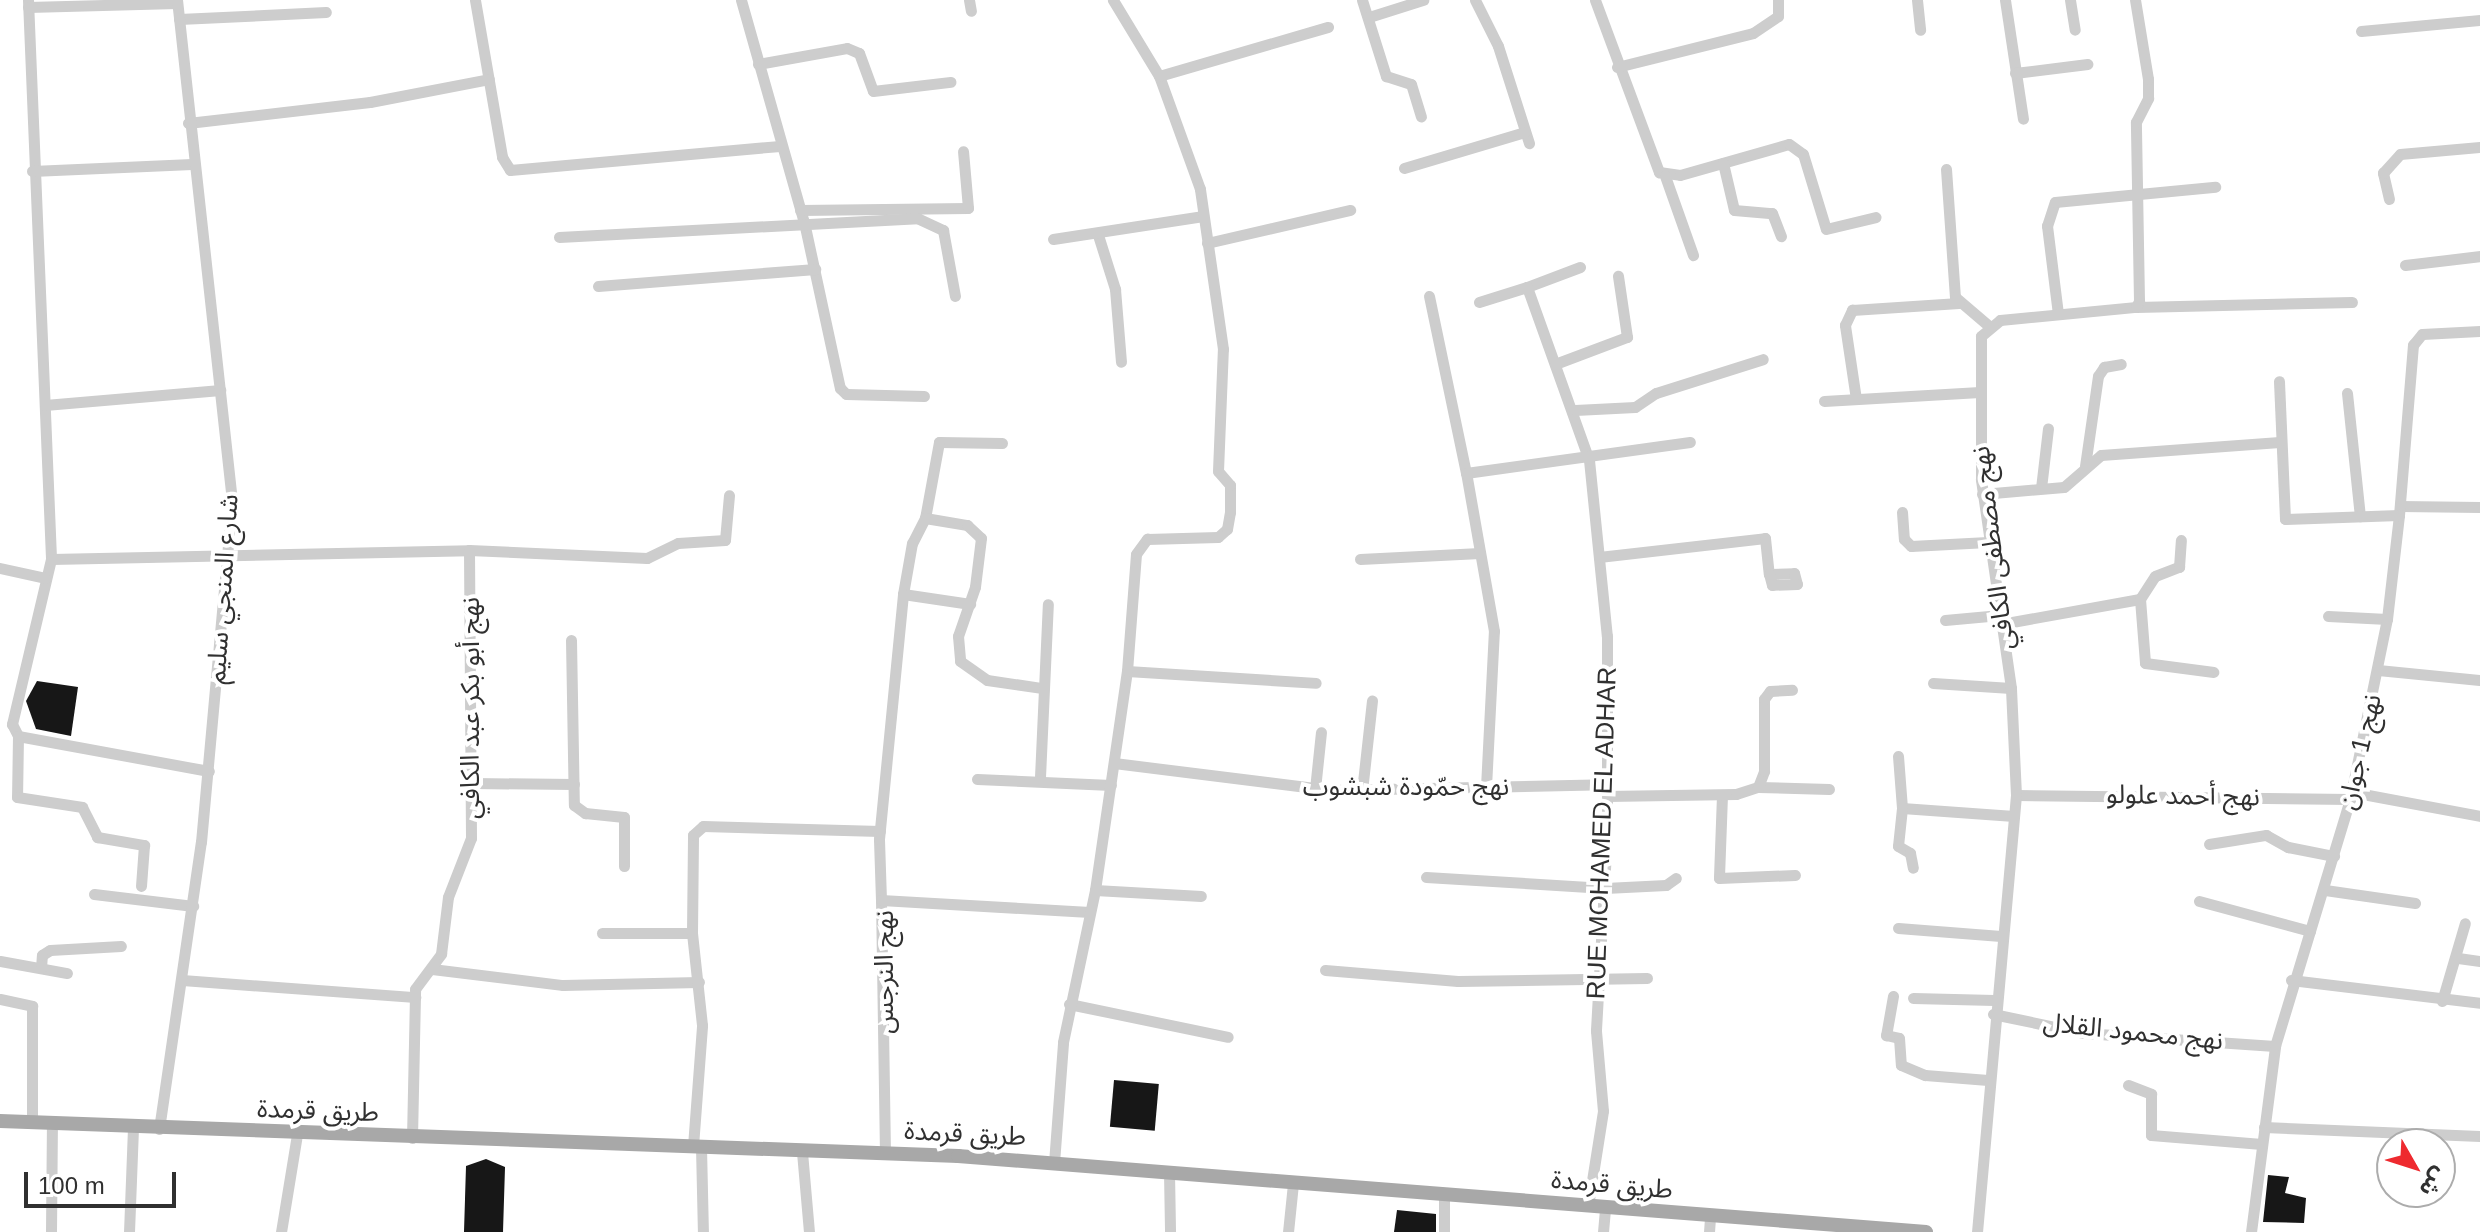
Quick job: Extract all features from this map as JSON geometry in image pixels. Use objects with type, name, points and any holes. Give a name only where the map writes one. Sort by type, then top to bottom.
[{"type":"main road","name":"طريق قرمدة","points":[[0,1121],[1054,1163],[1588,1206],[1710,1225],[1926,1232]]},
{"type":"street","points":[[475,0],[502,157],[510,170],[780,146]]},
{"type":"street","points":[[741,0],[802,216],[840,388],[846,394],[924,396]]},
{"type":"street","points":[[1054,1163],[1069,1004],[1095,890],[1127,671],[1135,562],[1143,541],[1213,538],[1229,524],[1230,485],[1218,471],[1223,349],[1203,216],[1183,135],[1159,76],[1113,0]]},
{"type":"street","points":[[1362,0],[1386,76],[1409,81],[1421,116]]},
{"type":"street","points":[[1369,17],[1423,0]]},
{"type":"street","points":[[1404,168],[1527,137],[1475,0]]},
{"type":"street","points":[[1595,0],[1617,67],[1665,176],[1693,255]]},
{"type":"street","points":[[1617,67],[1753,33],[1778,16],[1778,0]]},
{"type":"street","points":[[1917,0],[1920,30]]},
{"type":"street","points":[[2005,0],[2023,119]]},
{"type":"street","points":[[2070,0],[2075,30]]},
{"type":"street","points":[[2135,0],[2148,88],[2136,122],[2142,293],[2136,307]]},
{"type":"street","points":[[177,2],[28,4],[32,171],[51,559],[6,723],[18,736],[209,771]]},
{"type":"street","name":"شارع المنجي سليم","points":[[159,1129],[193,906],[209,771],[232,501],[192,164],[177,2]]},
{"type":"street","points":[[179,19],[326,12]]},
{"type":"street","points":[[2361,31],[2480,20]]},
{"type":"street","points":[[1159,76],[1328,27]]},
{"type":"street","points":[[758,64],[847,48],[859,53],[873,91],[950,82]]},
{"type":"street","points":[[2015,73],[2087,64]]},
{"type":"street","points":[[188,123],[370,102],[489,79]]},
{"type":"street","points":[[1665,176],[1795,146],[1803,154],[1826,229],[1876,217]]},
{"type":"street","points":[[2389,199],[2383,173],[2400,154],[2480,147]]},
{"type":"street","points":[[559,237],[802,216],[968,208],[963,151]]},
{"type":"street","points":[[1723,163],[1734,210],[1772,213],[1781,236]]},
{"type":"street","points":[[32,171],[192,164]]},
{"type":"street","points":[[1946,169],[1959,303]]},
{"type":"street","points":[[2058,314],[2047,226],[2055,202],[2215,187]]},
{"type":"street","points":[[1207,243],[1350,210]]},
{"type":"street","points":[[802,216],[917,218],[937,224],[947,238],[955,296]]},
{"type":"street","points":[[1053,239],[1098,235],[1203,216]]},
{"type":"street","points":[[1098,235],[1115,289],[1121,362]]},
{"type":"street","points":[[2405,265],[2480,256]]},
{"type":"street","points":[[1479,302],[1580,267]]},
{"type":"street","points":[[598,286],[815,269]]},
{"type":"street","points":[[1555,364],[1627,337],[1618,276]]},
{"type":"street","name":"RUE MOHAMED EL ADHAR","points":[[1527,287],[1575,410],[1589,460],[1608,658],[1605,888],[1596,982],[1603,1111],[1588,1206]]},
{"type":"street","points":[[1429,296],[1466,473],[1494,631],[1486,787]]},
{"type":"street","points":[[1856,399],[1845,325],[1852,310],[1959,303],[1989,326],[2058,314],[2136,307],[2352,302]]},
{"type":"street","name":"نهج مصطفى الكافي","points":[[1977,1232],[1994,1000],[2016,795],[2011,688],[1982,494],[1981,336],[1989,326]]},
{"type":"street","name":"نهج 1 جوان","points":[[2251,1232],[2275,1046],[2291,980],[2325,890],[2351,796],[2378,670],[2400,510],[2413,345],[2422,334],[2480,331]]},
{"type":"street","points":[[1575,410],[1635,407],[1656,393],[1763,359]]},
{"type":"street","points":[[2085,467],[2098,376],[2104,367],[2121,364]]},
{"type":"street","points":[[2279,381],[2285,519],[2480,507]]},
{"type":"street","points":[[45,405],[220,390]]},
{"type":"street","points":[[1824,401],[1980,392]]},
{"type":"street","points":[[2347,393],[2360,516]]},
{"type":"street","points":[[2041,488],[2048,428]]},
{"type":"street","points":[[881,900],[880,831],[903,594],[912,543],[925,518],[939,442],[1002,443]]},
{"type":"street","points":[[1466,473],[1589,460],[1690,442]]},
{"type":"street","points":[[1982,494],[2070,484],[2101,455],[2280,442]]},
{"type":"street","points":[[51,559],[229,559],[469,550],[647,558],[678,543],[725,540],[729,495]]},
{"type":"street","points":[[1902,512],[1904,539],[1911,546],[1988,542]]},
{"type":"street","points":[[925,518],[967,525],[980,535],[970,604],[958,636],[960,661],[987,680],[1042,688]]},
{"type":"street","points":[[1599,557],[1763,537],[1769,574]]},
{"type":"street","points":[[2181,540],[2179,567],[2155,576],[2140,599],[2145,663],[2213,672]]},
{"type":"street","name":"نهج أبو بكر عبد الكافي","points":[[415,997],[418,978],[432,969],[441,954],[448,897],[469,846],[473,783],[469,550]]},
{"type":"street","points":[[1360,559],[1480,553]]},
{"type":"street","points":[[0,568],[45,578]]},
{"type":"street","points":[[903,594],[970,604]]},
{"type":"street","points":[[1945,620],[2000,619],[2140,599]]},
{"type":"street","points":[[1040,777],[1048,604]]},
{"type":"street","points":[[2328,616],[2387,619]]},
{"type":"street","points":[[571,640],[574,784],[580,811],[624,817],[624,866]]},
{"type":"street","points":[[2378,670],[2480,680]]},
{"type":"street","points":[[1127,671],[1316,683]]},
{"type":"street","points":[[1933,683],[2011,688]]},
{"type":"street","points":[[1758,787],[1764,771],[1764,699],[1770,691],[1792,690]]},
{"type":"street","points":[[1362,791],[1372,701]]},
{"type":"street","points":[[1315,789],[1321,732]]},
{"type":"street","points":[[18,736],[17,797],[82,807],[97,837],[144,845],[141,886]]},
{"type":"street","points":[[1898,756],[1902,808],[1898,846],[1910,853],[1913,868]]},
{"type":"street","name":"نهج حمّودة شبشوب","points":[[1114,763],[1315,789],[1362,791],[1486,787],[1722,795],[1758,787],[1829,789]]},
{"type":"street","points":[[977,779],[1040,777],[1111,785]]},
{"type":"street","points":[[473,783],[574,784]]},
{"type":"street","points":[[1722,795],[1719,878],[1795,875]]},
{"type":"street","name":"نهج أحمد علولو","points":[[2016,795],[2351,796],[2480,816]]},
{"type":"street","points":[[1902,808],[2014,816]]},
{"type":"street","points":[[703,1232],[697,1147],[702,1025],[692,933],[698,829],[880,831]]},
{"type":"street","points":[[2209,844],[2266,835],[2288,847],[2334,856]]},
{"type":"street","points":[[1426,877],[1605,888],[1666,885],[1676,878]]},
{"type":"street","points":[[1095,890],[1201,896]]},
{"type":"street","points":[[2325,890],[2415,903]]},
{"type":"street","points":[[94,894],[193,906]]},
{"type":"street","name":"نهج النرجس","points":[[885,1154],[881,900],[1090,912]]},
{"type":"street","points":[[2199,901],[2310,931]]},
{"type":"street","points":[[2442,1001],[2458,958],[2465,923]]},
{"type":"street","points":[[1898,928],[2001,936]]},
{"type":"street","points":[[602,933],[692,933]]},
{"type":"street","points":[[41,968],[42,955],[59,948],[121,946]]},
{"type":"street","points":[[2458,958],[2480,961]]},
{"type":"street","points":[[0,961],[67,973]]},
{"type":"street","points":[[432,969],[563,985],[699,982]]},
{"type":"street","points":[[1325,970],[1458,981],[1596,982],[1647,978]]},
{"type":"street","points":[[182,980],[415,997],[412,1138]]},
{"type":"street","points":[[2291,980],[2442,1001],[2480,1003]]},
{"type":"street","points":[[1893,996],[1886,1035],[1899,1038],[1901,1065],[1925,1075],[1988,1080]]},
{"type":"street","points":[[1913,998],[1994,1000]]},
{"type":"street","points":[[0,999],[32,1006],[32,1122]]},
{"type":"street","points":[[1069,1004],[1228,1037]]},
{"type":"street","name":"نهج محمود القلال","points":[[1993,1014],[2084,1033],[2275,1046]]},
{"type":"street","points":[[2128,1085],[2151,1094],[2151,1135],[2262,1144]]},
{"type":"street","points":[[51,1232],[52,1123]]},
{"type":"street","points":[[2264,1127],[2480,1136]]},
{"type":"street","points":[[129,1232],[133,1128]]},
{"type":"street","points":[[281,1232],[297,1134]]},
{"type":"street","points":[[802,1152],[809,1232]]},
{"type":"street","points":[[1169,1172],[1170,1232]]},
{"type":"street","points":[[1288,1232],[1293,1184]]},
{"type":"street","points":[[1444,1196],[1444,1232]]},
{"type":"street","points":[[1603,1232],[1605,1208]]},
{"type":"building","points":[[37,681],[78,687],[71,736],[36,729],[26,701]]},
{"type":"building","points":[[1114,1080],[1159,1084],[1155,1131],[1110,1127]]},
{"type":"building","points":[[486,1159],[505,1167],[503,1232],[464,1232],[466,1166]]},
{"type":"building","points":[[2268,1175],[2289,1177],[2285,1193],[2306,1198],[2304,1223],[2263,1222]]},
{"type":"building","points":[[1397,1210],[1436,1214],[1436,1232],[1394,1232]]}]
